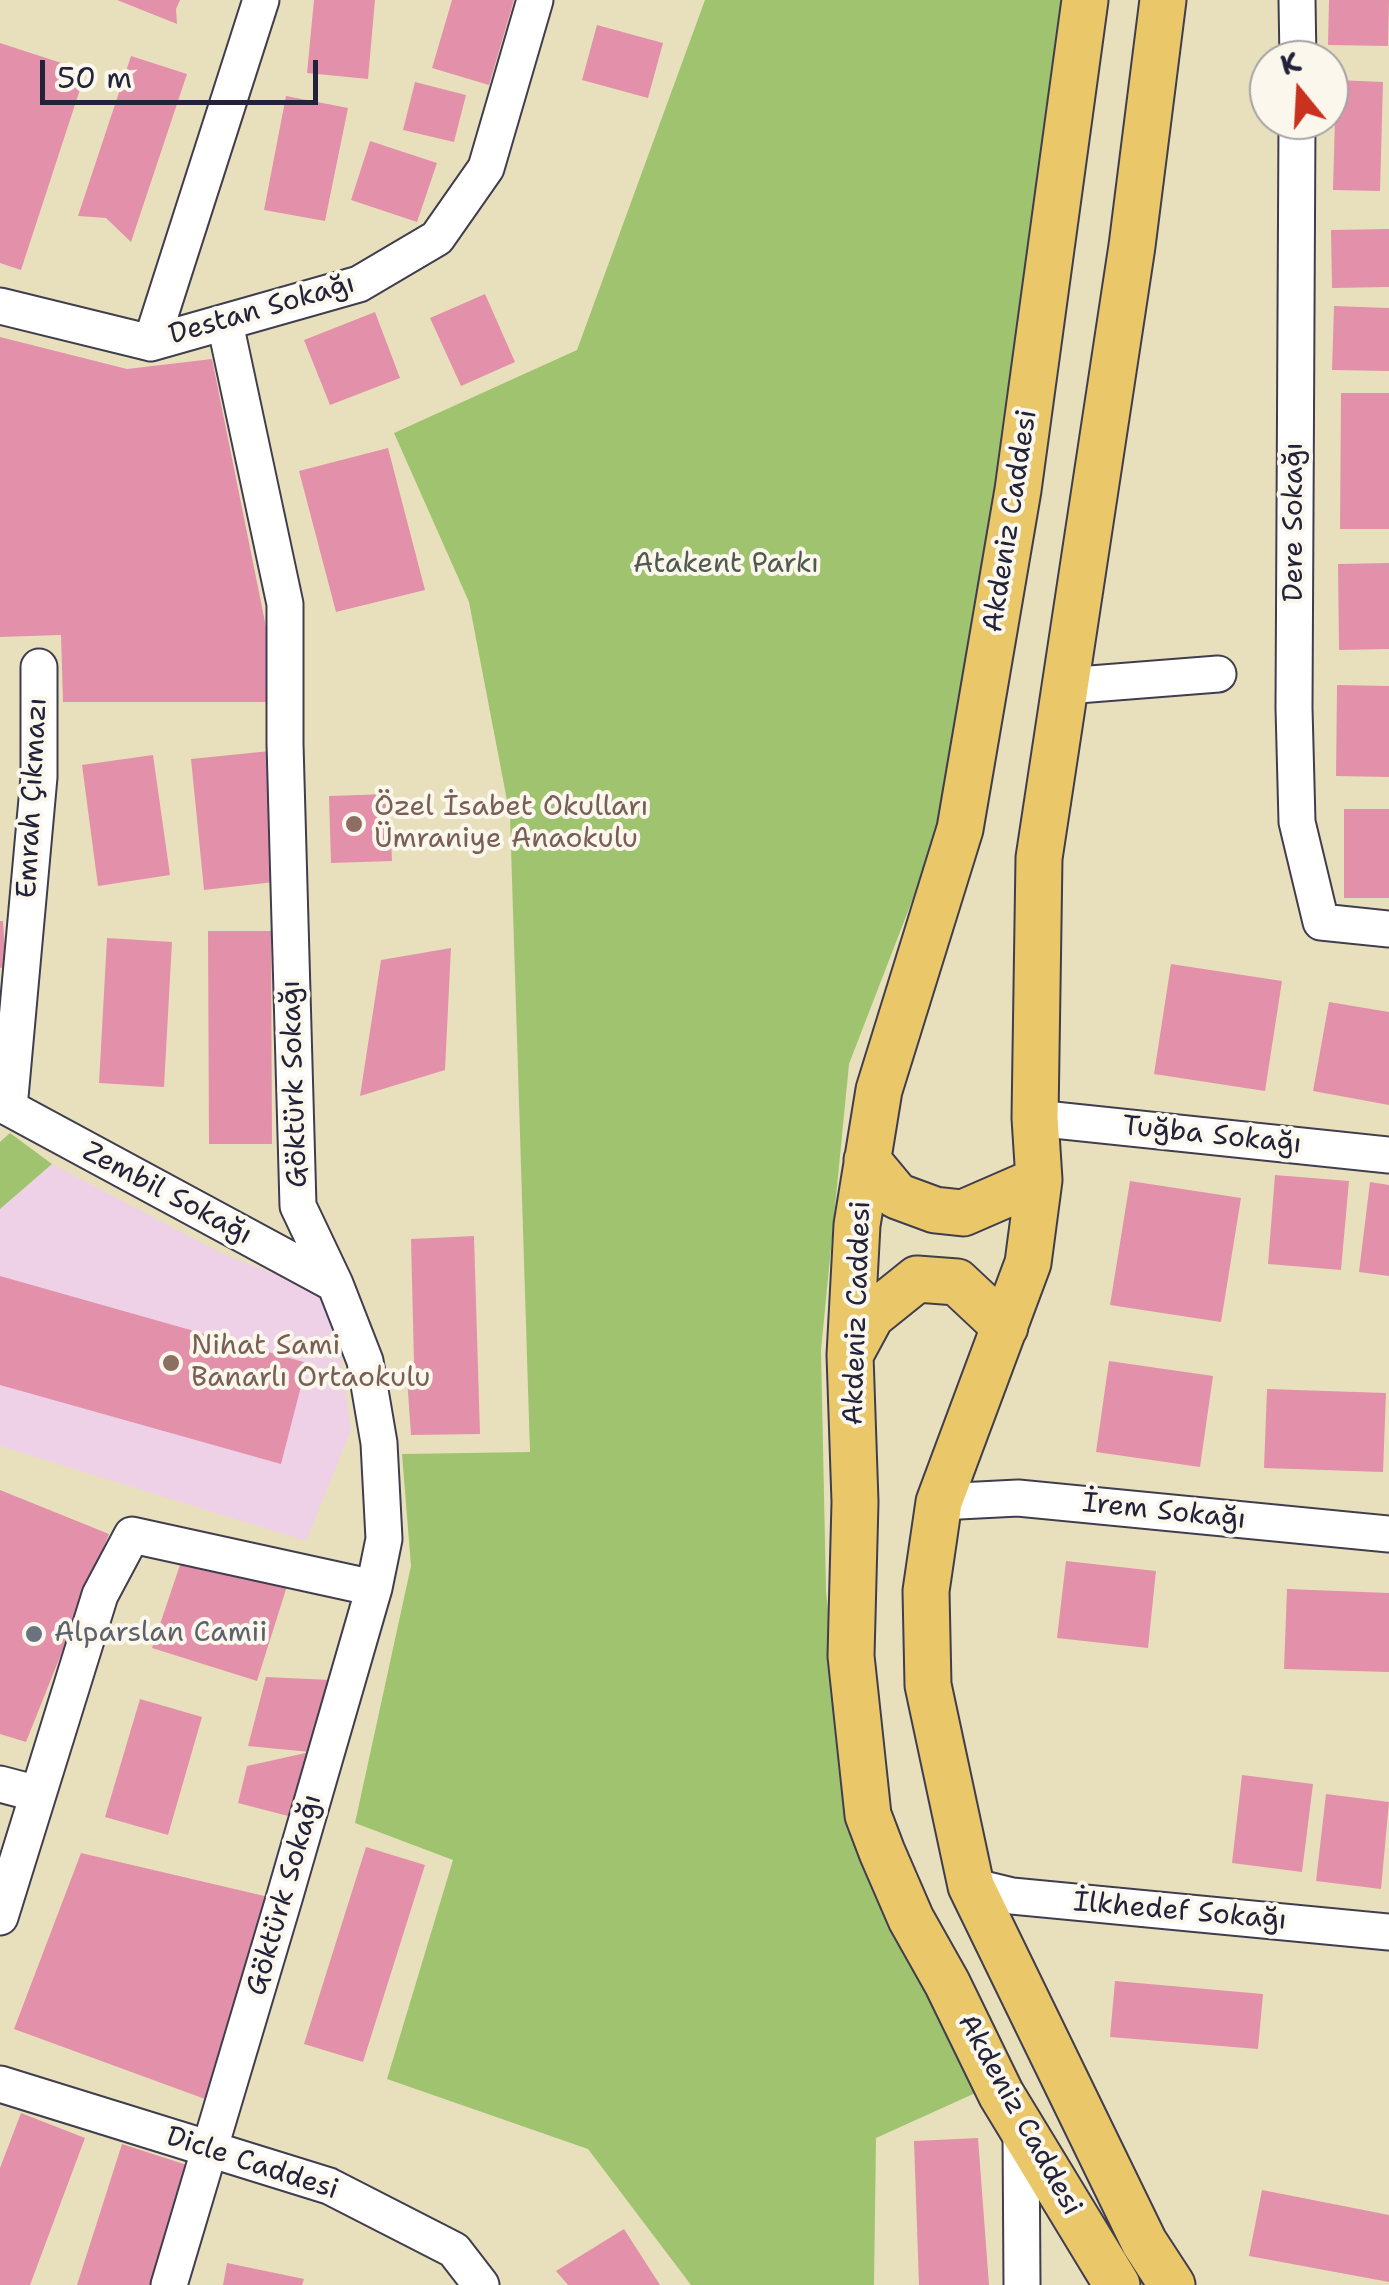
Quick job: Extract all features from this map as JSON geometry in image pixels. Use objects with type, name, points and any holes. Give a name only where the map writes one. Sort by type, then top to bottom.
[{"type":"main road","name":"Akdeniz Caddesi","points":[[1086,0],[1018,490],[960,828],[878,1090],[857,1224],[850,1354],[855,1502],[850,1656],[868,1815],[910,1919],[948,1983],[1022,2129],[1117,2285]]},
{"type":"main road","name":"Akdeniz Caddesi","points":[[1163,0],[1132,246],[1039,858],[1035,1118],[1039,1180],[1028,1263],[939,1502],[926,1591],[928,1685],[971,1886],[1144,2242],[1173,2284]]},
{"type":"main road","points":[[867,1160],[898,1196],[935,1210],[963,1214],[1039,1180]]},
{"type":"main road","points":[[850,1354],[871,1316],[917,1279],[957,1282],[1005,1327]]},
{"type":"street","points":[[151,342],[261,0]]},
{"type":"street","name":"Destan Sokağı","points":[[0,306],[151,342],[359,284],[437,238],[486,168],[535,0]]},
{"type":"street","points":[[1297,0],[1298,40]]},
{"type":"street","name":"Dere Sokağı","points":[[1297,140],[1297,822],[1321,922],[1389,929]]},
{"type":"street","name":"Göktürk Sokağı","points":[[169,2285],[212,2150],[374,1588],[384,1539],[378,1443],[364,1361],[335,1284],[298,1206],[284,604],[224,323]]},
{"type":"street","name":"Emrah Çıkmazı","points":[[5,1106],[39,777],[38,666]]},
{"type":"street","points":[[1065,686],[1218,674]]},
{"type":"street","name":"Zembil Sokağı","points":[[5,1106],[335,1284]]},
{"type":"street","name":"Tuğba Sokağı","points":[[1035,1118],[1389,1155]]},
{"type":"street","name":"İrem Sokağı","points":[[939,1502],[1018,1498],[1389,1534]]},
{"type":"street","points":[[0,1917],[100,1595],[132,1535],[374,1588]]},
{"type":"street","points":[[0,1784],[38,1794]]},
{"type":"street","name":"İlkhedef Sokağı","points":[[971,1886],[1012,1896],[1389,1932]]},
{"type":"street","name":"Dicle Caddesi","points":[[0,2084],[328,2186],[454,2250],[480,2285]]},
{"type":"street","points":[[1022,2129],[1022,2285]]},
{"type":"street","points":[[444,2285],[454,2250]]},
{"type":"shaded area","name":"Nihat Sami Banarlı Ortaokulu","points":[[52,1164],[221,1253],[332,1296],[351,1430],[306,1541],[0,1446],[0,1209]]},
{"type":"green space","name":"Atakent Parkı","points":[[705,0],[1076,0],[942,823],[849,1064],[821,1350],[826,1591],[846,1785],[982,2090],[876,2138],[874,2285],[691,2285],[588,2149],[387,2079],[453,1860],[355,1823],[411,1566],[402,1454],[530,1452],[510,816],[469,602],[394,433],[577,350]]},
{"type":"green space","points":[[10,1133],[52,1164],[0,1209],[0,1142]]},
{"type":"building","points":[[117,0],[180,0],[177,24]]},
{"type":"building","points":[[314,0],[375,0],[368,79],[307,73]]},
{"type":"building","points":[[452,0],[514,0],[489,85],[432,68]]},
{"type":"building","points":[[1329,0],[1389,0],[1388,46],[1349,45],[1349,40],[1328,40]]},
{"type":"building","points":[[597,25],[663,43],[648,98],[582,80]]},
{"type":"building","points":[[0,43],[86,71],[21,270],[0,263]]},
{"type":"building","points":[[131,56],[187,74],[131,242],[106,218],[78,216]]},
{"type":"building","points":[[1349,81],[1383,82],[1380,191],[1333,190],[1334,140],[1349,140]]},
{"type":"building","points":[[415,82],[466,95],[454,142],[403,130]]},
{"type":"building","points":[[286,96],[348,108],[325,221],[264,210]]},
{"type":"building","points":[[370,141],[437,163],[417,222],[351,200]]},
{"type":"building","points":[[1389,229],[1389,287],[1332,288],[1331,230]]},
{"type":"building","points":[[485,294],[515,362],[461,386],[430,318]]},
{"type":"building","points":[[1334,306],[1389,308],[1389,371],[1332,370]]},
{"type":"building","points":[[375,312],[400,378],[330,405],[304,340]]},
{"type":"building","points":[[0,337],[127,369],[212,359],[266,627],[266,702],[63,702],[61,635],[0,637]]},
{"type":"building","points":[[1341,393],[1389,393],[1389,529],[1340,529]]},
{"type":"building","points":[[388,448],[425,590],[336,612],[299,471]]},
{"type":"building","points":[[1389,563],[1389,649],[1339,650],[1338,564]]},
{"type":"building","points":[[1337,685],[1389,686],[1389,777],[1336,776]]},
{"type":"building","points":[[270,751],[283,881],[204,890],[191,759]]},
{"type":"building","points":[[153,755],[170,875],[98,886],[82,765]]},
{"type":"building","points":[[389,794],[392,861],[331,863],[329,796]]},
{"type":"building","points":[[1344,809],[1389,809],[1389,898],[1344,898]]},
{"type":"building","points":[[0,921],[6,967],[0,968]]},
{"type":"building","points":[[208,931],[271,931],[272,1144],[209,1144]]},
{"type":"building","points":[[107,938],[172,942],[164,1087],[99,1083]]},
{"type":"building","points":[[451,948],[445,1070],[360,1096],[381,960]]},
{"type":"building","points":[[1171,964],[1282,981],[1265,1091],[1154,1074]]},
{"type":"building","points":[[1329,1002],[1389,1012],[1389,1105],[1313,1091]]},
{"type":"building","points":[[1275,1175],[1349,1181],[1341,1270],[1268,1264]]},
{"type":"building","points":[[1130,1181],[1241,1198],[1221,1322],[1110,1305]]},
{"type":"building","points":[[1370,1182],[1389,1185],[1389,1276],[1359,1272]]},
{"type":"building","points":[[474,1236],[480,1434],[411,1435],[406,1364],[414,1364],[411,1239]]},
{"type":"building","points":[[0,1276],[307,1363],[281,1464],[0,1385]]},
{"type":"building","points":[[1109,1361],[1213,1376],[1200,1467],[1096,1452]]},
{"type":"building","points":[[1267,1389],[1386,1393],[1383,1472],[1264,1468]]},
{"type":"building","name":"Alparslan Camii","points":[[0,1490],[109,1534],[26,1742],[0,1734]]},
{"type":"building","points":[[185,1550],[288,1583],[257,1681],[152,1648]]},
{"type":"building","points":[[1066,1561],[1156,1571],[1148,1648],[1057,1638]]},
{"type":"building","points":[[1287,1589],[1389,1593],[1389,1672],[1284,1669]]},
{"type":"building","points":[[266,1677],[331,1680],[310,1752],[248,1746]]},
{"type":"building","points":[[140,1699],[202,1717],[168,1835],[105,1817]]},
{"type":"building","points":[[310,1752],[292,1817],[238,1803],[247,1766]]},
{"type":"building","points":[[1242,1775],[1313,1784],[1302,1872],[1232,1863]]},
{"type":"building","points":[[1326,1794],[1389,1802],[1381,1889],[1316,1881]]},
{"type":"building","points":[[366,1847],[425,1865],[363,2062],[304,2044]]},
{"type":"building","points":[[81,1853],[273,1898],[205,2099],[14,2029]]},
{"type":"building","points":[[1115,1981],[1263,1994],[1258,2049],[1110,2037]]},
{"type":"building","points":[[21,2113],[85,2138],[30,2285],[0,2285],[0,2168]]},
{"type":"building","points":[[978,2138],[989,2285],[919,2285],[914,2141]]},
{"type":"building","points":[[122,2144],[190,2166],[152,2285],[77,2285]]},
{"type":"building","points":[[1262,2190],[1389,2215],[1389,2282],[1249,2256]]},
{"type":"building","points":[[624,2229],[660,2285],[568,2285],[556,2271]]},
{"type":"building","points":[[227,2263],[304,2279],[302,2285],[223,2285]]},
{"type":"place","name":"Özel İsabet Okulları Ümraniye Anaokulu","points":[[354,824]]},
{"type":"place","name":"Nihat Sami Banarlı Ortaokulu","points":[[171,1363]]},
{"type":"place","name":"Alparslan Camii","points":[[34,1634]]}]
